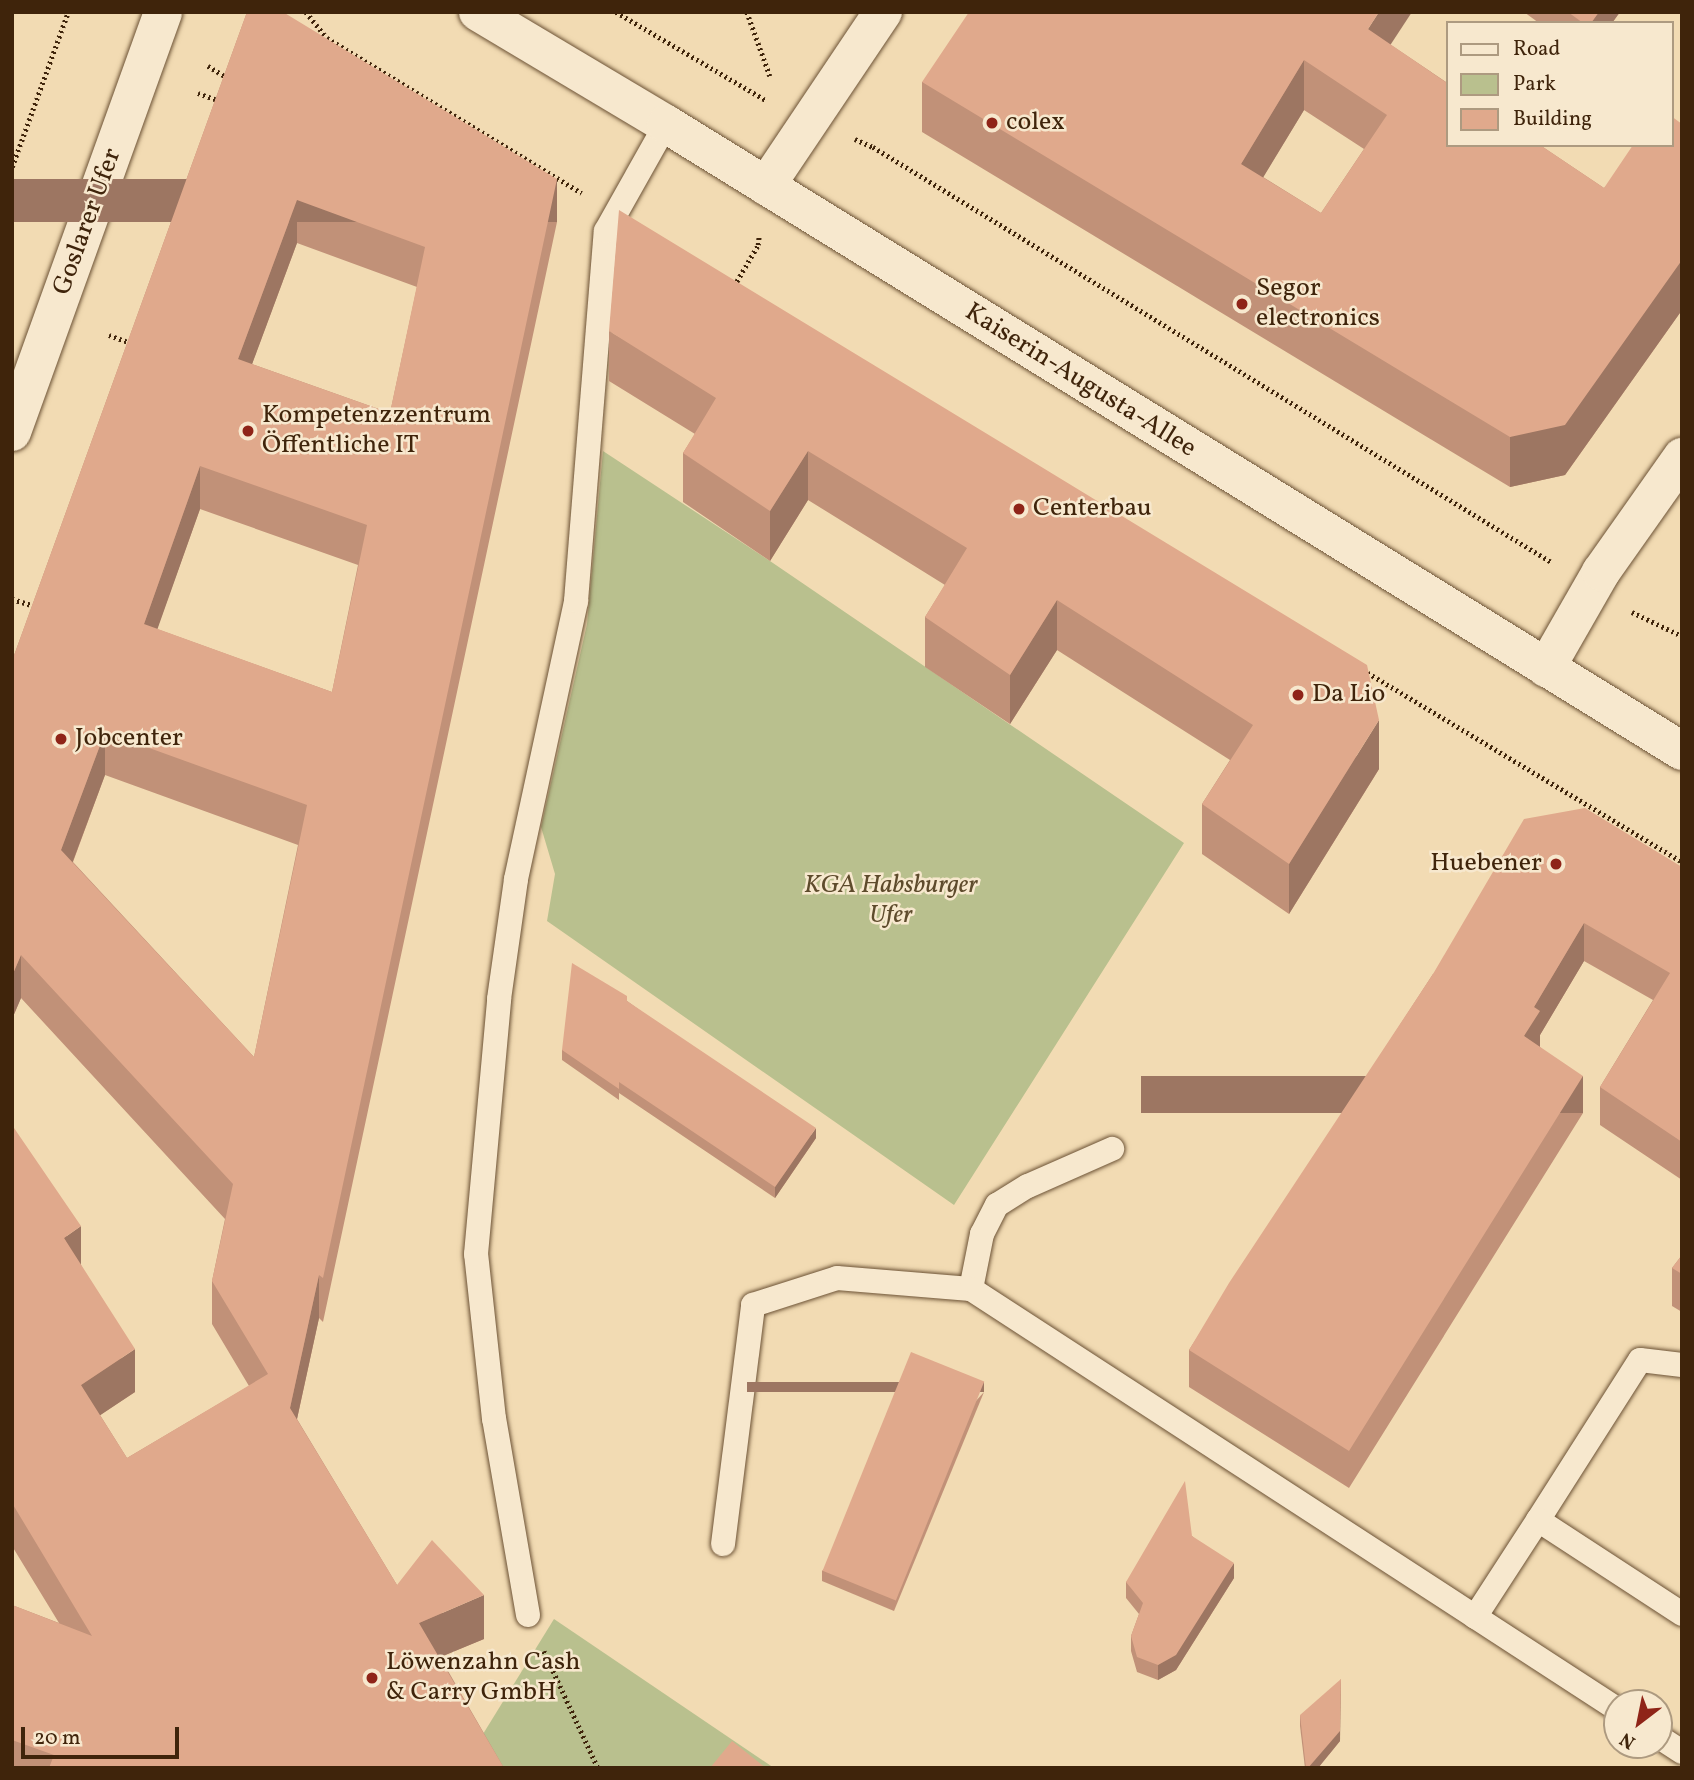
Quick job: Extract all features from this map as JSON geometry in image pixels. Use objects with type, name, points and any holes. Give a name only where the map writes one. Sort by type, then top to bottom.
[{"type":"main road","name":"Goslarer Ufer","points":[[12,432],[163,12]]},
{"type":"main road","name":"Kaiserin-Augusta-Allee","points":[[478,12],[666,124],[1682,751]]},
{"type":"main road","points":[[766,186],[883,12]]},
{"type":"main road","points":[[1546,668],[1601,572],[1682,457]]},
{"type":"lane","points":[[528,1615],[495,1419],[476,1254],[499,999],[516,879],[576,601],[606,231],[666,124]]},
{"type":"lane","points":[[971,1289],[982,1234],[997,1205],[1028,1186],[1112,1149]]},
{"type":"lane","points":[[723,1544],[753,1305],[837,1278],[971,1289],[1603,1700]]},
{"type":"lane","points":[[1475,1616],[1640,1360],[1682,1365]]},
{"type":"lane","points":[[1538,1520],[1682,1614]]},
{"type":"path","points":[[12,167],[68,12]]},
{"type":"path","points":[[306,12],[327,38],[616,214]]},
{"type":"path","points":[[616,12],[752,95]]},
{"type":"path","points":[[747,12],[770,76]]},
{"type":"path","points":[[208,66],[237,83]]},
{"type":"path","points":[[198,93],[229,104]]},
{"type":"path","points":[[873,147],[1546,559]]},
{"type":"path","points":[[734,286],[758,245]]},
{"type":"path","points":[[722,279],[746,293]]},
{"type":"path","points":[[108,335],[142,347]]},
{"type":"path","points":[[12,598],[46,610]]},
{"type":"path","points":[[1637,616],[1682,636]]},
{"type":"path","points":[[1352,663],[1682,862]]},
{"type":"path","points":[[528,1615],[598,1768]]},
{"type":"green space","name":"KGA Habsburger Ufer","points":[[603,451],[770,561],[1184,843],[954,1205],[547,921],[555,874],[541,827],[587,624]]},
{"type":"green space","points":[[554,1619],[774,1768],[488,1768],[475,1747]]},
{"type":"building","points":[[247,12],[283,12],[557,179],[323,1278],[319,1275],[290,1408],[397,1585],[432,1540],[484,1595],[419,1623],[504,1768],[49,1768],[54,1755],[12,1740],[12,1605],[92,1636],[12,1503],[12,1125],[81,1226],[64,1238],[135,1349],[81,1385],[127,1458],[268,1374],[212,1281],[233,1184],[21,955],[12,976],[12,661]],"holes":[[[297,200],[425,247],[390,413],[238,359]],[[200,466],[367,525],[332,692],[144,624]],[[105,732],[307,805],[254,1057],[61,850]]]},
{"type":"building","points":[[969,12],[1379,12],[1368,29],[1446,82],[1446,147],[1543,147],[1604,188],[1632,147],[1673,147],[1673,117],[1682,124],[1682,260],[1565,425],[1510,437],[922,82]],"holes":[[[1304,60],[1387,115],[1321,213],[1241,164]]]},
{"type":"building","points":[[1568,12],[1599,12],[1592,21],[1580,21]]},
{"type":"building","points":[[619,210],[1367,665],[1379,720],[1289,864],[1202,804],[1253,725],[1057,600],[1010,675],[925,617],[967,548],[808,451],[770,511],[683,453],[716,398],[609,331]]},
{"type":"building","points":[[1585,808],[1682,867],[1682,1142],[1600,1087],[1670,973],[1584,923],[1534,1007],[1540,1011],[1524,1036],[1583,1076],[1349,1451],[1189,1350],[1229,1283],[1433,974],[1524,819]]},
{"type":"building","points":[[572,963],[627,996],[627,1001],[816,1128],[775,1187],[619,1082],[619,1089],[562,1050]]},
{"type":"building","points":[[1682,1255],[1682,1274],[1672,1268]]},
{"type":"building","points":[[911,1352],[984,1382],[896,1600],[823,1571]]},
{"type":"building","points":[[1185,1481],[1192,1536],[1234,1563],[1176,1655],[1158,1665],[1137,1657],[1131,1636],[1143,1603],[1126,1582]]},
{"type":"building","points":[[1341,1679],[1340,1731],[1306,1768],[1300,1715]]},
{"type":"building","points":[[732,1741],[766,1768],[710,1768]]},
{"type":"place","name":"colex","points":[[992,123]]},
{"type":"place","name":"Segor electronics","points":[[1242,304]]},
{"type":"place","name":"Kompetenzzentrum Öffentliche IT","points":[[248,431]]},
{"type":"place","name":"Centerbau","points":[[1019,509]]},
{"type":"place","name":"Da Lio","points":[[1298,695]]},
{"type":"place","name":"Jobcenter","points":[[61,739]]},
{"type":"place","name":"Huebener","points":[[1556,864]]},
{"type":"place","name":"Löwenzahn Cash & Carry GmbH","points":[[372,1678]]}]
